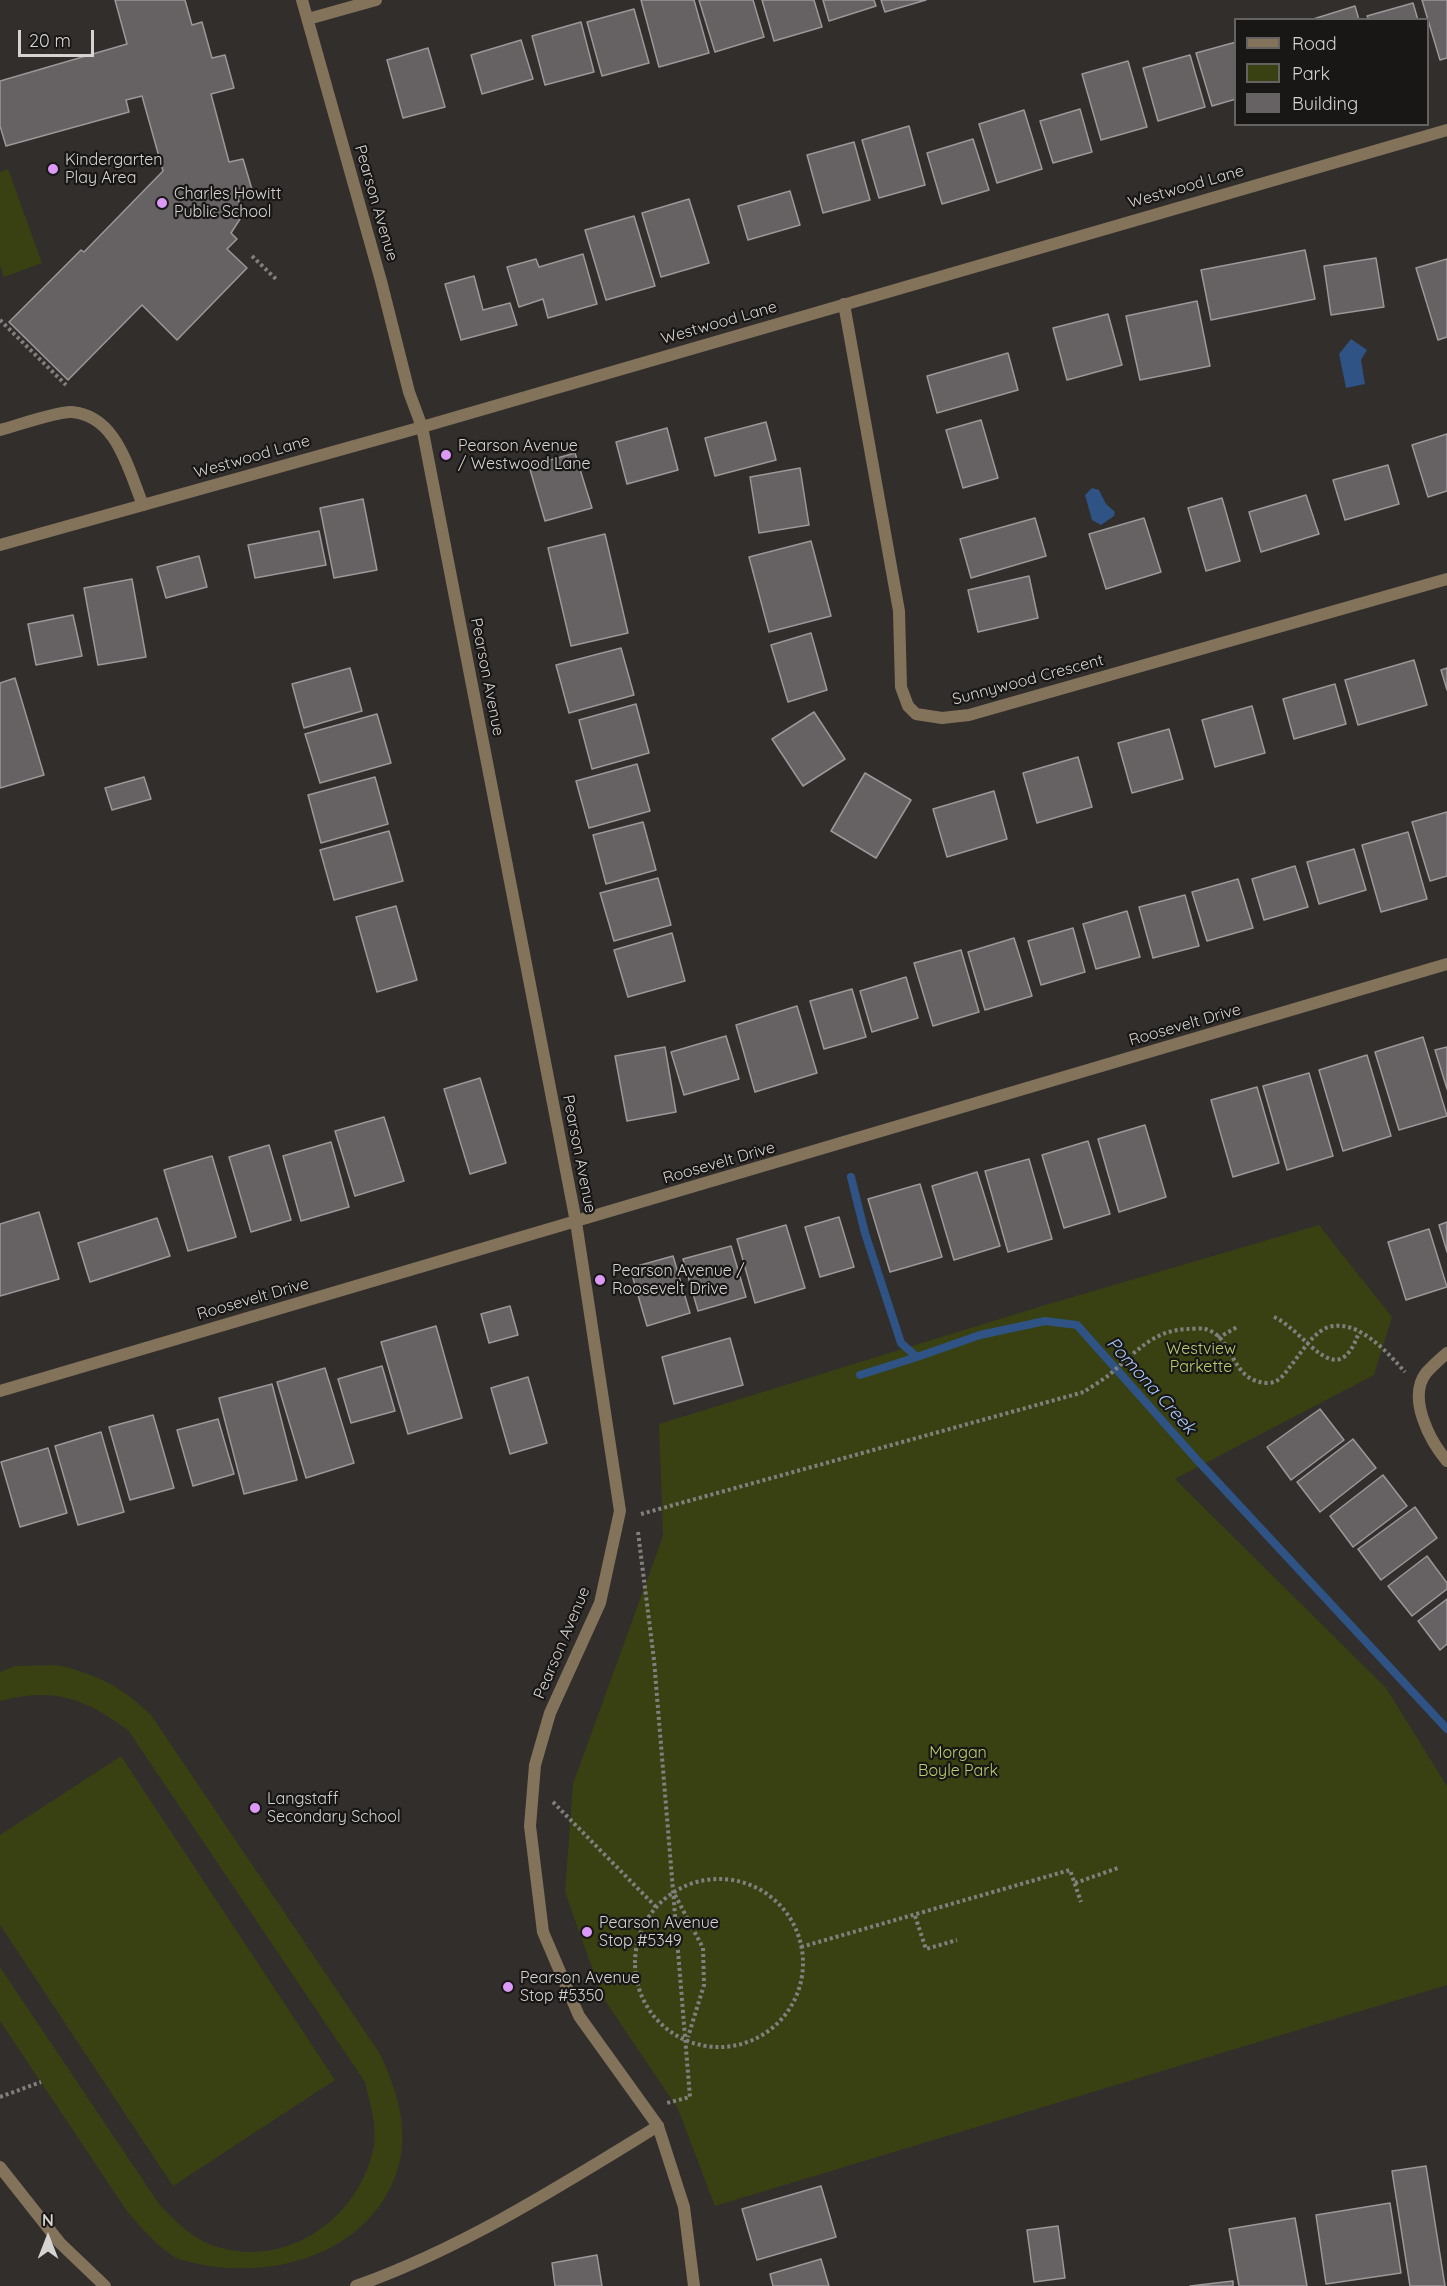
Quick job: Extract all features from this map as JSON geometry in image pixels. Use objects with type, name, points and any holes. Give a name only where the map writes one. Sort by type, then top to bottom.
[{"type":"street","name":"Pearson Avenue","points":[[302,0],[378,270],[409,392],[422,428],[576,1222],[620,1511],[600,1603],[550,1713],[535,1765],[530,1826],[543,1932],[579,2016],[658,2126],[684,2207],[694,2286]]},
{"type":"street","points":[[308,19],[376,0]]},
{"type":"street","name":"Westwood Lane","points":[[0,545],[422,428],[1447,130]]},
{"type":"street","name":"Sunnywood Crescent","points":[[844,304],[899,610],[901,687],[908,706],[916,714],[942,718],[969,715],[1447,579]]},
{"type":"street","points":[[0,430],[70,411],[93,417],[111,431],[143,505]]},
{"type":"street","name":"Roosevelt Drive","points":[[0,1391],[1447,964]]},
{"type":"street","points":[[1447,1353],[1425,1374],[1420,1390],[1420,1412],[1424,1424],[1447,1461]]},
{"type":"street","points":[[356,2286],[419,2262],[530,2201],[658,2126]]},
{"type":"street","points":[[0,2167],[60,2244],[105,2286]]},
{"type":"path","points":[[252,256],[277,280]]},
{"type":"path","points":[[0,320],[66,385]]},
{"type":"path","points":[[1274,1317],[1310,1343],[1317,1354],[1328,1359],[1340,1360],[1349,1354],[1359,1332]]},
{"type":"path","points":[[641,1514],[1084,1392],[1108,1377],[1158,1335],[1182,1330],[1206,1329],[1218,1338],[1238,1369],[1253,1381],[1270,1383],[1281,1379],[1310,1343],[1326,1328],[1342,1326],[1359,1332],[1390,1354],[1420,1390]]},
{"type":"path","points":[[1218,1338],[1238,1327]]},
{"type":"path","points":[[638,1532],[654,1660],[690,2097],[668,2103]]},
{"type":"path","points":[[553,1802],[656,1907]]},
{"type":"path","points":[[1075,1883],[1118,1868]]},
{"type":"path","points":[[801,1947],[1070,1870],[1081,1902]]},
{"type":"path","points":[[711,1880],[733,1880],[755,1888],[773,1899],[788,1916],[801,1947],[801,1979],[794,2000],[783,2019],[766,2033],[747,2042],[725,2047],[703,2046],[686,2041],[669,2032],[656,2019],[644,2001],[637,1982],[634,1964],[637,1944],[656,1907],[674,1892],[711,1880]]},
{"type":"path","points":[[674,1892],[703,1948],[704,1985],[686,2041]]},
{"type":"path","points":[[915,1916],[926,1949],[957,1940]]},
{"type":"path","points":[[0,2097],[41,2082]]},
{"type":"green space","points":[[8,169],[42,263],[4,277],[0,265],[0,172]]},
{"type":"green space","name":"Morgan Boyle Park","points":[[1319,1225],[1392,1317],[1374,1375],[1175,1479],[1386,1688],[1447,1786],[1447,1985],[715,2206],[678,2109],[602,1996],[565,1892],[573,1784],[663,1536],[659,1424],[1042,1306]]},
{"type":"green space","points":[[58,1665],[86,1673],[108,1683],[129,1696],[151,1715],[380,2054],[386,2067],[400,2109],[402,2124],[398,2168],[384,2199],[364,2224],[338,2243],[308,2257],[276,2266],[242,2268],[209,2266],[176,2258],[169,2253],[127,2211],[0,2021],[0,1967],[159,2204],[188,2232],[209,2244],[236,2251],[263,2251],[288,2246],[312,2234],[333,2219],[351,2199],[364,2176],[373,2150],[375,2133],[365,2082],[128,1730],[97,1710],[68,1698],[37,1695],[0,1701],[0,1672],[15,1666]]},
{"type":"green space","points":[[121,1756],[335,2080],[173,2186],[0,1925],[0,1835]]},
{"type":"water","points":[[1351,339],[1367,350],[1361,360],[1365,384],[1346,388],[1339,354]]},
{"type":"water","points":[[1092,488],[1099,490],[1106,504],[1115,512],[1114,516],[1101,525],[1092,520],[1085,495]]},
{"type":"building","points":[[115,0],[185,0],[192,25],[202,22],[212,58],[225,55],[234,88],[211,94],[229,162],[243,159],[253,193],[238,197],[242,216],[231,233],[237,239],[227,249],[247,268],[177,340],[142,305],[68,380],[9,322],[81,250],[84,252],[163,171],[142,96],[126,100],[129,112],[6,146],[0,126],[0,81],[127,44]]},
{"type":"building","points":[[641,0],[694,0],[709,53],[659,67]]},
{"type":"building","points":[[699,0],[753,0],[764,37],[715,52]]},
{"type":"building","points":[[762,0],[814,0],[822,27],[774,41]]},
{"type":"building","points":[[823,0],[874,0],[876,6],[829,21]]},
{"type":"building","points":[[881,0],[926,0],[885,12]]},
{"type":"building","points":[[1422,0],[1447,0],[1447,58],[1440,60]]},
{"type":"building","points":[[1413,3],[1417,18],[1368,18],[1367,16]]},
{"type":"building","points":[[1355,6],[1358,18],[1316,18]]},
{"type":"building","points":[[634,9],[649,63],[602,76],[587,22]]},
{"type":"building","points":[[581,22],[594,72],[545,85],[532,36]]},
{"type":"building","points":[[521,40],[533,79],[482,94],[471,55]]},
{"type":"building","points":[[1234,43],[1234,100],[1212,106],[1196,53]]},
{"type":"building","points":[[428,48],[445,107],[403,118],[387,60]]},
{"type":"building","points":[[1190,55],[1205,107],[1158,121],[1143,68]]},
{"type":"building","points":[[1128,61],[1147,127],[1101,140],[1082,74]]},
{"type":"building","points":[[1080,109],[1092,152],[1053,163],[1040,121]]},
{"type":"building","points":[[1024,110],[1042,169],[997,183],[979,124]]},
{"type":"building","points":[[909,126],[925,185],[879,198],[862,140]]},
{"type":"building","points":[[973,139],[989,190],[942,204],[927,153]]},
{"type":"building","points":[[854,142],[870,200],[823,213],[807,155]]},
{"type":"building","points":[[790,191],[800,225],[748,240],[738,206]]},
{"type":"building","points":[[689,199],[709,263],[661,277],[642,213]]},
{"type":"building","points":[[634,216],[655,286],[606,300],[585,230]]},
{"type":"building","points":[[1305,250],[1315,299],[1211,320],[1201,270]]},
{"type":"building","points":[[583,254],[597,304],[548,318],[543,299],[519,307],[507,267],[536,259],[539,267]]},
{"type":"building","points":[[1376,258],[1384,307],[1331,315],[1324,266]]},
{"type":"building","points":[[1447,259],[1447,337],[1438,340],[1416,268]]},
{"type":"building","points":[[474,276],[483,310],[510,303],[517,325],[461,340],[445,284]]},
{"type":"building","points":[[1197,301],[1210,366],[1140,380],[1126,316]]},
{"type":"building","points":[[1108,314],[1122,365],[1067,380],[1053,328]]},
{"type":"building","points":[[1008,353],[1018,390],[937,413],[927,376]]},
{"type":"building","points":[[981,420],[998,478],[963,488],[946,430]]},
{"type":"building","points":[[766,422],[776,460],[715,476],[705,438]]},
{"type":"building","points":[[667,428],[678,470],[627,484],[616,442]]},
{"type":"building","points":[[1447,434],[1447,491],[1428,497],[1412,445]]},
{"type":"building","points":[[575,453],[592,508],[545,521],[529,466]]},
{"type":"building","points":[[1388,465],[1399,504],[1345,520],[1333,480]]},
{"type":"building","points":[[800,468],[809,525],[759,533],[750,477]]},
{"type":"building","points":[[1306,495],[1319,534],[1261,552],[1249,512]]},
{"type":"building","points":[[1222,498],[1240,561],[1206,571],[1188,508]]},
{"type":"building","points":[[363,499],[377,570],[334,578],[320,508]]},
{"type":"building","points":[[1035,518],[1046,556],[971,578],[960,539]]},
{"type":"building","points":[[1144,518],[1161,572],[1106,589],[1089,534]]},
{"type":"building","points":[[319,531],[326,565],[255,578],[248,545]]},
{"type":"building","points":[[605,534],[628,633],[571,646],[548,548]]},
{"type":"building","points":[[811,541],[831,616],[769,632],[749,557]]},
{"type":"building","points":[[199,556],[207,587],[166,598],[157,567]]},
{"type":"building","points":[[1029,576],[1038,618],[978,632],[968,590]]},
{"type":"building","points":[[132,579],[146,657],[98,665],[84,588]]},
{"type":"building","points":[[73,615],[82,656],[36,665],[28,624]]},
{"type":"building","points":[[811,633],[827,690],[788,702],[771,645]]},
{"type":"building","points":[[621,648],[634,695],[569,713],[556,665]]},
{"type":"building","points":[[1414,660],[1427,705],[1358,725],[1345,680]]},
{"type":"building","points":[[350,668],[362,711],[304,728],[292,684]]},
{"type":"building","points":[[1447,668],[1447,690],[1441,670]]},
{"type":"building","points":[[15,678],[44,775],[0,788],[0,683]]},
{"type":"building","points":[[1335,684],[1346,724],[1294,739],[1283,699]]},
{"type":"building","points":[[636,704],[649,753],[592,769],[579,720]]},
{"type":"building","points":[[1252,706],[1265,753],[1215,767],[1202,720]]},
{"type":"building","points":[[814,712],[845,759],[803,786],[772,739]]},
{"type":"building","points":[[377,714],[391,763],[320,783],[305,734]]},
{"type":"building","points":[[1169,729],[1183,779],[1132,793],[1118,743]]},
{"type":"building","points":[[1078,757],[1092,807],[1037,823],[1023,773]]},
{"type":"building","points":[[637,764],[650,811],[589,828],[576,781]]},
{"type":"building","points":[[865,773],[911,800],[876,858],[831,831]]},
{"type":"building","points":[[144,777],[151,799],[112,810],[105,788]]},
{"type":"building","points":[[375,777],[388,824],[321,843],[308,795]]},
{"type":"building","points":[[994,791],[1007,839],[947,857],[933,809]]},
{"type":"building","points":[[1447,812],[1447,876],[1430,881],[1412,822]]},
{"type":"building","points":[[643,822],[656,870],[606,884],[593,835]]},
{"type":"building","points":[[389,831],[403,881],[334,900],[320,850]]},
{"type":"building","points":[[1408,832],[1427,899],[1381,912],[1362,845]]},
{"type":"building","points":[[1354,849],[1366,890],[1319,904],[1307,862]]},
{"type":"building","points":[[1295,866],[1308,907],[1264,920],[1252,879]]},
{"type":"building","points":[[658,878],[671,925],[614,941],[600,893]]},
{"type":"building","points":[[1238,879],[1253,928],[1207,941],[1192,892]]},
{"type":"building","points":[[1185,895],[1199,946],[1153,958],[1139,907]]},
{"type":"building","points":[[396,906],[417,980],[377,992],[356,917]]},
{"type":"building","points":[[1127,911],[1140,957],[1096,969],[1083,924]]},
{"type":"building","points":[[1073,928],[1085,972],[1041,985],[1028,941]]},
{"type":"building","points":[[672,933],[685,981],[628,997],[614,950]]},
{"type":"building","points":[[1014,938],[1032,996],[985,1010],[968,952]]},
{"type":"building","points":[[961,950],[979,1012],[933,1026],[914,963]]},
{"type":"building","points":[[906,977],[918,1018],[872,1032],[860,991]]},
{"type":"building","points":[[852,989],[866,1037],[824,1049],[810,1001]]},
{"type":"building","points":[[797,1006],[817,1073],[755,1092],[736,1025]]},
{"type":"building","points":[[726,1036],[739,1079],[684,1095],[671,1052]]},
{"type":"building","points":[[1423,1037],[1447,1116],[1399,1130],[1375,1052]]},
{"type":"building","points":[[665,1047],[676,1112],[627,1121],[615,1056]]},
{"type":"building","points":[[1447,1047],[1447,1089],[1435,1050]]},
{"type":"building","points":[[1367,1055],[1391,1136],[1343,1151],[1319,1070]]},
{"type":"building","points":[[1309,1073],[1333,1156],[1287,1170],[1263,1086]]},
{"type":"building","points":[[480,1078],[506,1163],[470,1174],[444,1089]]},
{"type":"building","points":[[1257,1087],[1279,1163],[1233,1177],[1211,1100]]},
{"type":"building","points":[[384,1117],[404,1181],[355,1196],[335,1131]]},
{"type":"building","points":[[1145,1125],[1166,1197],[1119,1212],[1098,1139]]},
{"type":"building","points":[[1088,1141],[1110,1214],[1064,1228],[1042,1155]]},
{"type":"building","points":[[331,1142],[349,1207],[301,1221],[283,1156]]},
{"type":"building","points":[[269,1145],[291,1220],[251,1232],[229,1157]]},
{"type":"building","points":[[212,1156],[236,1237],[188,1251],[164,1170]]},
{"type":"building","points":[[1029,1159],[1052,1239],[1008,1252],[985,1171]]},
{"type":"building","points":[[977,1172],[1000,1246],[954,1260],[932,1186]]},
{"type":"building","points":[[920,1184],[942,1257],[890,1272],[868,1199]]},
{"type":"building","points":[[39,1212],[59,1279],[0,1296],[0,1224]]},
{"type":"building","points":[[839,1217],[854,1267],[820,1277],[805,1227]]},
{"type":"building","points":[[157,1218],[170,1256],[90,1282],[78,1243]]},
{"type":"building","points":[[1447,1222],[1447,1252],[1439,1225]]},
{"type":"building","points":[[786,1225],[805,1288],[755,1303],[737,1239]]},
{"type":"building","points":[[1429,1229],[1447,1287],[1406,1300],[1388,1242]]},
{"type":"building","points":[[731,1246],[746,1297],[698,1311],[683,1259]]},
{"type":"building","points":[[673,1256],[690,1313],[647,1326],[630,1268]]},
{"type":"building","points":[[510,1306],[518,1335],[489,1343],[481,1314]]},
{"type":"building","points":[[436,1326],[462,1418],[408,1434],[381,1342]]},
{"type":"building","points":[[730,1338],[743,1385],[674,1404],[662,1357]]},
{"type":"building","points":[[382,1366],[395,1411],[351,1423],[338,1379]]},
{"type":"building","points":[[325,1368],[354,1463],[306,1478],[277,1382]]},
{"type":"building","points":[[528,1377],[547,1443],[510,1454],[491,1388]]},
{"type":"building","points":[[272,1384],[297,1480],[244,1494],[219,1398]]},
{"type":"building","points":[[1320,1409],[1344,1440],[1291,1480],[1267,1447]]},
{"type":"building","points":[[153,1415],[174,1488],[130,1500],[109,1427]]},
{"type":"building","points":[[218,1419],[234,1474],[193,1486],[177,1430]]},
{"type":"building","points":[[101,1432],[124,1512],[78,1525],[55,1446]]},
{"type":"building","points":[[1353,1439],[1376,1468],[1320,1512],[1297,1482]]},
{"type":"building","points":[[48,1448],[67,1513],[20,1527],[1,1462]]},
{"type":"building","points":[[1383,1475],[1407,1506],[1353,1547],[1330,1516]]},
{"type":"building","points":[[1415,1507],[1437,1538],[1381,1580],[1358,1549]]},
{"type":"building","points":[[1427,1556],[1447,1583],[1447,1589],[1412,1616],[1388,1586]]},
{"type":"building","points":[[1447,1599],[1447,1644],[1440,1650],[1418,1621]]},
{"type":"building","points":[[1426,2166],[1445,2286],[1410,2286],[1392,2171]]},
{"type":"building","points":[[821,2186],[836,2237],[757,2260],[742,2209]]},
{"type":"building","points":[[1390,2203],[1401,2273],[1326,2284],[1316,2215]]},
{"type":"building","points":[[1295,2218],[1307,2286],[1239,2286],[1229,2229]]},
{"type":"building","points":[[1058,2226],[1065,2278],[1034,2282],[1027,2230]]},
{"type":"building","points":[[597,2255],[602,2286],[555,2286],[552,2263]]},
{"type":"building","points":[[821,2259],[829,2286],[773,2286],[770,2274]]},
{"type":"building","points":[[1233,2281],[1233,2286],[1190,2286]]},
{"type":"waterway","name":"Pomona Creek","points":[[851,1177],[865,1233],[901,1343],[917,1357],[980,1335],[1045,1321],[1077,1325],[1198,1461],[1447,1729]]},
{"type":"waterway","points":[[860,1375],[917,1357]]},
{"type":"place","name":"Kindergarten Play Area","points":[[53,169]]},
{"type":"place","name":"Charles Howitt Public School","points":[[162,203]]},
{"type":"place","name":"Pearson Avenue / Westwood Lane","points":[[446,455]]},
{"type":"place","name":"Pearson Avenue / Roosevelt Drive","points":[[600,1280]]},
{"type":"place","name":"Langstaff Secondary School","points":[[255,1808]]},
{"type":"place","name":"Pearson Avenue Stop #5349","points":[[587,1932]]},
{"type":"place","name":"Pearson Avenue Stop #5350","points":[[508,1987]]},
{"type":"park label","name":"Westview Parkette","points":[[1201,1358]]}]
